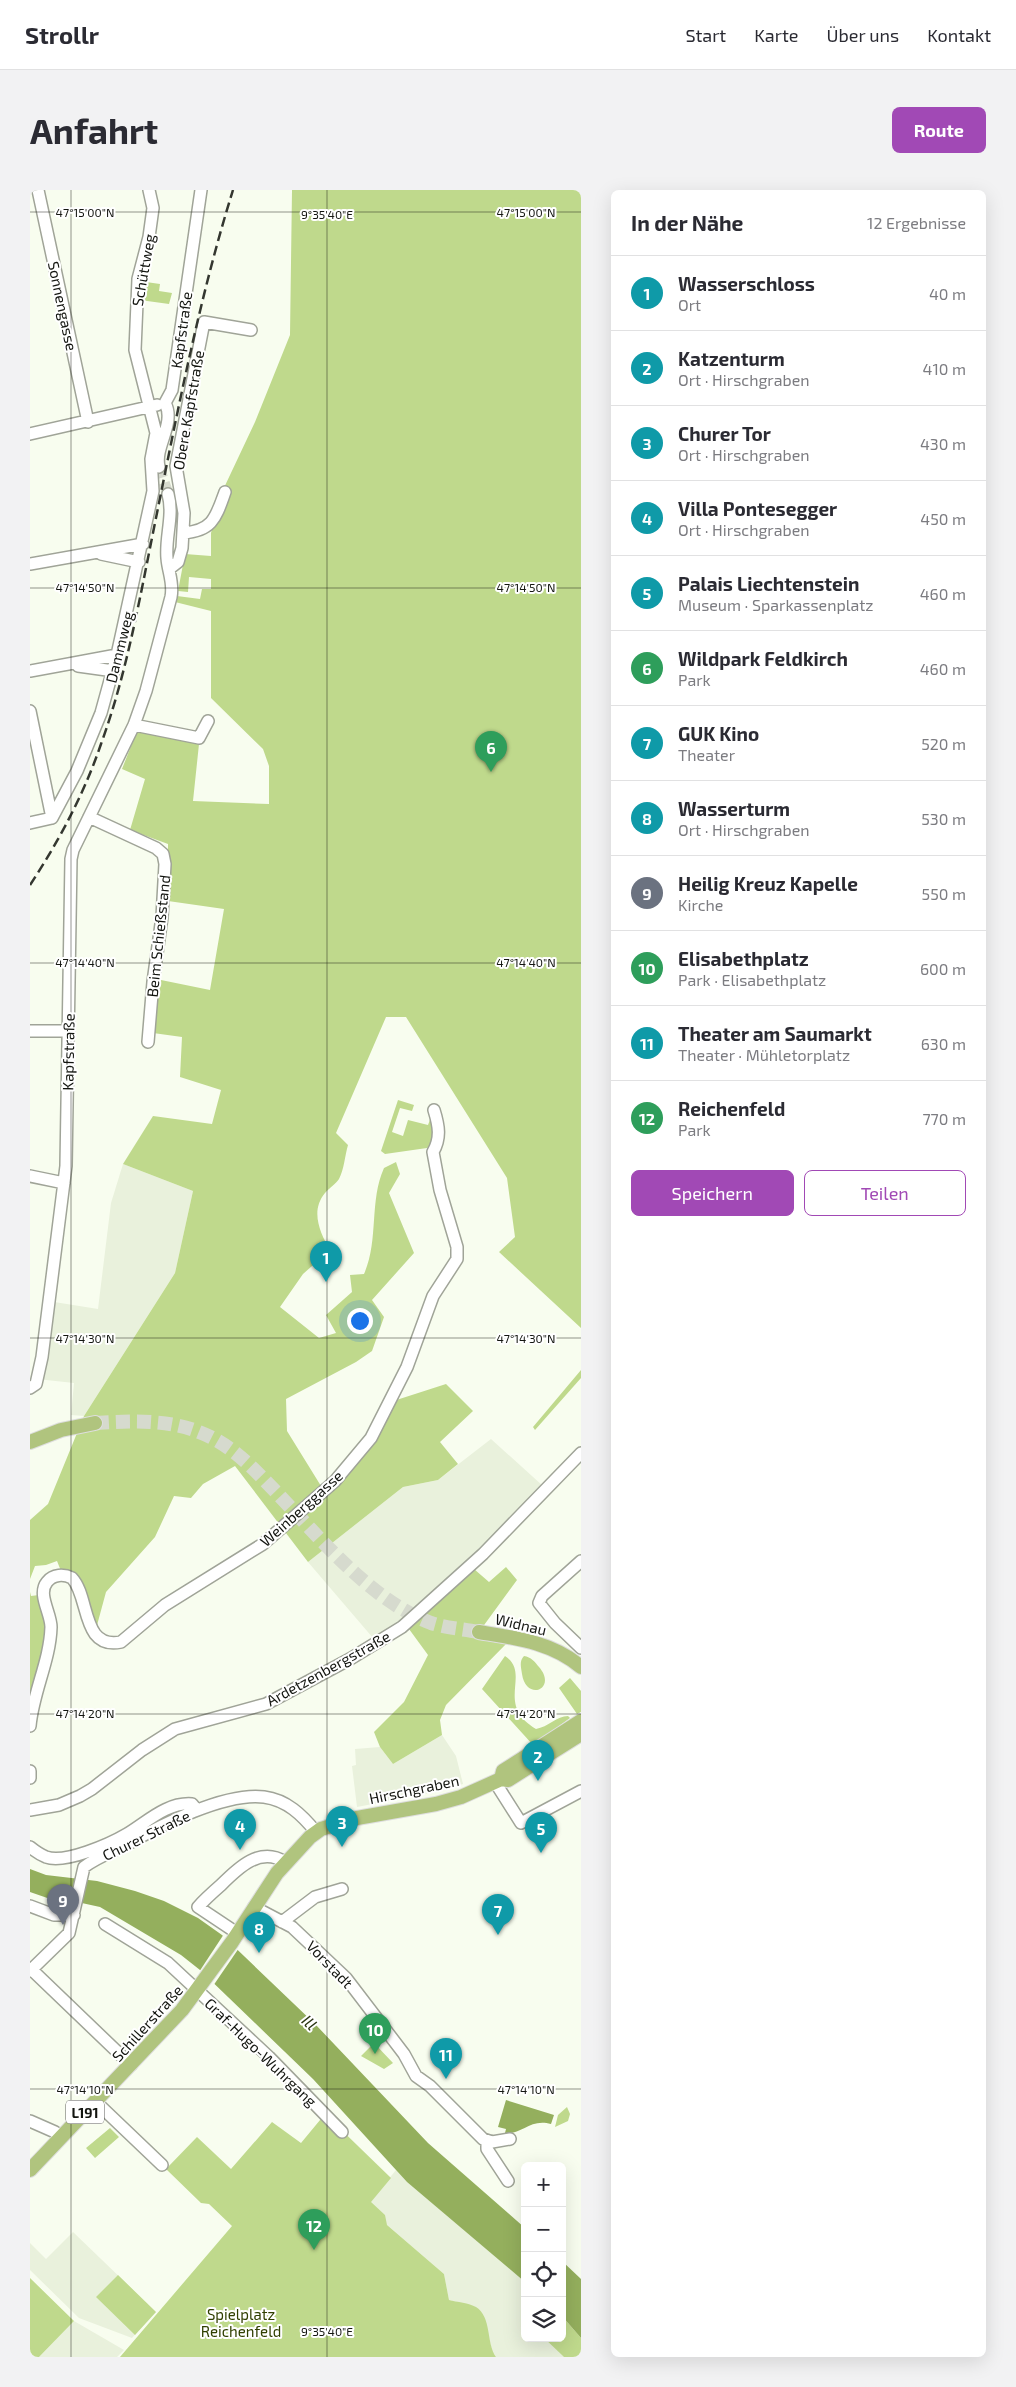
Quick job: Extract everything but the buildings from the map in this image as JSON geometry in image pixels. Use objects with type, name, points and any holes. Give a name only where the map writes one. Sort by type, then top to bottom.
[{"type":"main road","points":[[30,1442],[60,1430],[95,1423]]},
{"type":"main road","name":"Widnau","points":[[479,1632],[530,1641],[555,1650],[581,1667]]},
{"type":"main road","name":"Widnau","points":[[567,1657],[581,1678]]},
{"type":"main road","name":"Hirschgraben","points":[[498,1780],[503,1771],[581,1721]]},
{"type":"main road","name":"Hirschgraben","points":[[235,1937],[285,1862],[316,1832],[357,1818],[436,1804],[461,1797],[498,1780],[508,1780],[581,1734]]},
{"type":"main road","name":"L191","points":[[201,1985],[235,1937]]},
{"type":"main road","name":"Schillerstraße","points":[[30,2170],[131,2065],[201,1985]]},
{"type":"street","name":"Sonnengasse","points":[[38,190],[88,422]]},
{"type":"street","name":"Schüttweg","points":[[149,190],[152,208],[149,236],[137,286],[135,350],[151,407]]},
{"type":"street","name":"Kapfstraße","points":[[159,468],[158,459],[167,422],[168,408],[165,403],[170,397],[175,372],[202,190]]},
{"type":"street","name":"Obere Kapfstraße","points":[[169,570],[178,562],[184,533],[182,494],[177,478],[176,466],[204,322],[251,330]]},
{"type":"street","points":[[30,434],[165,403]]},
{"type":"street","name":"Dammweg","points":[[52,818],[63,801],[91,741],[118,655],[154,491],[151,458],[156,433],[151,407]]},
{"type":"street","points":[[184,533],[208,527],[213,521],[225,492]]},
{"type":"street","name":"Kapfstraße","points":[[30,1388],[36,1384],[41,1364],[64,1183],[71,859],[89,817],[134,726],[146,691],[171,597],[172,585],[166,552],[170,512],[168,494]]},
{"type":"street","points":[[30,564],[143,544]]},
{"type":"street","points":[[94,552],[139,562]]},
{"type":"street","points":[[30,671],[118,655]]},
{"type":"street","points":[[66,665],[114,671]]},
{"type":"street","points":[[30,711],[52,818],[30,824]]},
{"type":"street","points":[[134,726],[199,738],[208,721]]},
{"type":"street","name":"Beim Schießstand","points":[[89,817],[156,848],[163,854],[165,864],[162,917],[153,982],[148,1042]]},
{"type":"street","points":[[30,1031],[68,1031]]},
{"type":"street","name":"Weinberggasse","points":[[30,1726],[50,1634],[50,1616],[43,1595],[47,1582],[57,1576],[67,1576],[76,1583],[87,1619],[98,1639],[107,1643],[120,1642],[165,1604],[263,1544],[335,1481],[371,1438],[406,1367],[430,1303],[457,1258],[457,1247],[440,1190],[433,1152],[438,1143],[439,1132],[434,1110]]},
{"type":"street","points":[[30,1176],[64,1183]]},
{"type":"street","name":"Ardetzenbergstraße","points":[[30,1810],[59,1804],[80,1796],[97,1786],[142,1750],[175,1729],[266,1704],[342,1664],[402,1628],[483,1554],[581,1453]]},
{"type":"street","name":"Widnau","points":[[581,1561],[539,1599],[544,1611],[581,1648]]},
{"type":"street","name":"Widnau","points":[[555,1650],[564,1632]]},
{"type":"street","points":[[30,1771],[30,1778]]},
{"type":"street","points":[[498,1780],[521,1823],[581,1791]]},
{"type":"street","name":"Churer Straße","points":[[74,1916],[74,1903],[83,1870],[154,1828],[197,1810],[243,1798],[262,1797],[273,1799],[296,1811],[316,1832]]},
{"type":"street","points":[[30,1847],[47,1857],[64,1858],[126,1835],[175,1806],[192,1804],[197,1810]]},
{"type":"street","points":[[235,1937],[198,1907],[233,1872],[246,1863],[262,1856],[271,1856],[285,1862]]},
{"type":"street","points":[[282,1922],[315,1897],[342,1889]]},
{"type":"street","points":[[30,1906],[54,1915],[74,1916],[66,1936],[31,1970],[131,2065]]},
{"type":"street","name":"Vorstadt","points":[[254,1907],[299,1933],[346,1978],[391,2037],[416,2076],[430,2086],[477,2134],[487,2141]]},
{"type":"street","name":"Graf-Hugo-Wuhrgang","points":[[105,1924],[201,1985],[342,2132]]},
{"type":"street","points":[[96,2102],[162,2165]]},
{"type":"street","points":[[30,2121],[55,2132],[60,2138]]},
{"type":"street","points":[[508,2181],[487,2149],[487,2141],[510,2139]]},
{"type":"shaded area","points":[[123,1164],[193,1191],[175,1273],[84,1416],[71,1415],[74,1383],[37,1379],[48,1301],[98,1309],[111,1203]]},
{"type":"shaded area","points":[[491,1439],[543,1486],[450,1580],[407,1620],[373,1638],[308,1562],[403,1487],[438,1480]]},
{"type":"shaded area","points":[[442,1735],[456,1756],[463,1784],[435,1792],[357,1807],[352,1766],[356,1765],[355,1749],[380,1747],[393,1764]]},
{"type":"shaded area","points":[[396,2170],[407,2182],[521,2278],[521,2342],[548,2342],[564,2357],[496,2357],[492,2351],[484,2316],[475,2307],[449,2300],[444,2274],[387,2225],[370,2202]]},
{"type":"shaded area","points":[[73,2232],[156,2312],[132,2338],[79,2318],[30,2270],[30,2243],[46,2259]]},
{"type":"shaded area","points":[[74,2321],[124,2350],[117,2357],[39,2357]]},
{"type":"green space","points":[[292,190],[581,190],[581,1328],[499,1252],[515,1237],[507,1178],[406,1017],[386,1017],[336,1133],[348,1145],[341,1175],[338,1181],[325,1193],[318,1207],[318,1222],[330,1250],[303,1274],[280,1307],[319,1338],[336,1333],[326,1315],[352,1292],[350,1275],[364,1274],[369,1261],[379,1181],[384,1168],[396,1162],[400,1174],[389,1193],[414,1253],[372,1300],[384,1317],[372,1351],[356,1362],[286,1399],[287,1431],[321,1486],[338,1471],[368,1436],[384,1404],[446,1384],[473,1411],[440,1442],[458,1464],[438,1480],[403,1487],[308,1562],[235,1466],[203,1484],[191,1498],[174,1496],[155,1537],[106,1592],[96,1629],[87,1607],[61,1571],[57,1561],[35,1566],[30,1579],[30,1520],[48,1504],[84,1416],[175,1273],[193,1191],[123,1164],[153,1116],[212,1124],[221,1090],[180,1077],[182,1037],[153,1033],[161,980],[210,990],[224,909],[168,901],[168,844],[130,830],[145,779],[122,769],[137,731],[199,744],[193,801],[269,804],[269,766],[263,749],[211,698],[211,611],[175,602],[177,596],[200,599],[202,589],[211,589],[211,579],[189,577],[188,592],[178,591],[185,554],[211,556],[211,533],[222,492],[255,422],[290,335]]},
{"type":"green space","points":[[143,278],[147,279],[146,282],[160,284],[159,291],[172,293],[169,304],[140,300]]},
{"type":"green space","points":[[398,1100],[414,1105],[412,1111],[400,1108],[392,1132],[403,1136],[408,1120],[428,1125],[432,1114],[435,1143],[427,1148],[385,1154],[381,1151]]},
{"type":"green space","points":[[581,1370],[581,1378],[535,1430],[533,1427]]},
{"type":"green space","points":[[506,1567],[517,1580],[479,1632],[481,1640],[506,1644],[446,1705],[440,1720],[442,1735],[393,1764],[380,1747],[374,1732],[404,1702],[428,1655],[409,1629],[474,1569],[489,1582]]},
{"type":"green space","points":[[30,1592],[31,1596],[39,1595],[47,1634],[30,1704]]},
{"type":"green space","points":[[505,1656],[512,1663],[515,1671],[515,1700],[517,1710],[524,1719],[536,1729],[564,1716],[570,1718],[533,1745],[482,1689]]},
{"type":"green space","points":[[524,1656],[529,1657],[544,1675],[545,1681],[539,1689],[529,1688],[525,1683],[521,1664]]},
{"type":"green space","points":[[570,1678],[581,1691],[581,1712],[577,1714],[559,1688]]},
{"type":"green space","points":[[374,2043],[393,2063],[384,2069],[361,2056]]},
{"type":"green space","points":[[567,2107],[570,2114],[568,2121],[555,2127],[558,2115]]},
{"type":"green space","name":"Spielplatz Reichenfeld","points":[[325,2114],[391,2178],[371,2202],[385,2215],[387,2225],[444,2274],[449,2300],[476,2307],[481,2311],[487,2324],[491,2345],[496,2357],[120,2357],[232,2226],[209,2204],[201,2203],[166,2169],[197,2137],[231,2169],[272,2122],[301,2143]]},
{"type":"green space","points":[[110,2128],[119,2137],[95,2158],[86,2148]]},
{"type":"green space","points":[[118,2275],[156,2312],[135,2335],[96,2297]]},
{"type":"green space","points":[[30,2278],[74,2321],[39,2357],[30,2357]]},
{"type":"green space","points":[[566,2321],[581,2338],[581,2357],[564,2357],[548,2342],[566,2342]]},
{"type":"water","name":"Ill","points":[[30,1869],[46,1875],[97,1881],[164,1901],[198,1918],[222,1935],[316,2025],[428,2143],[521,2224],[521,2279],[407,2182],[313,2079],[200,1970],[181,1955],[100,1907],[68,1900],[56,1901],[30,1892]]},
{"type":"water","points":[[506,2100],[554,2115],[551,2124],[537,2123],[516,2132],[505,2133],[506,2129],[498,2127]]},
{"type":"water","points":[[566,2265],[581,2279],[581,2338],[566,2321]]},
{"type":"pier","points":[[224,1934],[239,1948],[213,1986],[199,1972]]},
{"type":"tunnel","points":[[159,467],[168,494]]},
{"type":"tunnel","points":[[95,1423],[161,1423],[187,1428],[211,1437],[231,1450],[250,1466],[328,1548],[367,1584],[387,1599],[409,1613],[431,1623],[479,1632]]},
{"type":"railway","points":[[30,885],[61,834],[79,799],[111,716],[139,601],[191,350],[210,270],[233,190]]},
{"type":"place","name":"Wildpark Feldkirch","points":[[491,772]]},
{"type":"place","name":"Wasserschloss","points":[[326,1282]]},
{"type":"place","name":"Katzenturm","points":[[538,1781]]},
{"type":"place","name":"Churer Tor","points":[[342,1847]]},
{"type":"place","name":"Villa Pontesegger","points":[[240,1850]]},
{"type":"place","name":"Palais Liechtenstein","points":[[541,1853]]},
{"type":"place","name":"Heilig Kreuz Kapelle","points":[[63,1925]]},
{"type":"place","name":"GUK Kino","points":[[498,1935]]},
{"type":"place","name":"Wasserturm","points":[[259,1953]]},
{"type":"place","name":"Elisabethplatz","points":[[375,2054]]},
{"type":"place","name":"Theater am Saumarkt","points":[[446,2079]]},
{"type":"place","name":"Reichenfeld","points":[[314,2250]]}]
